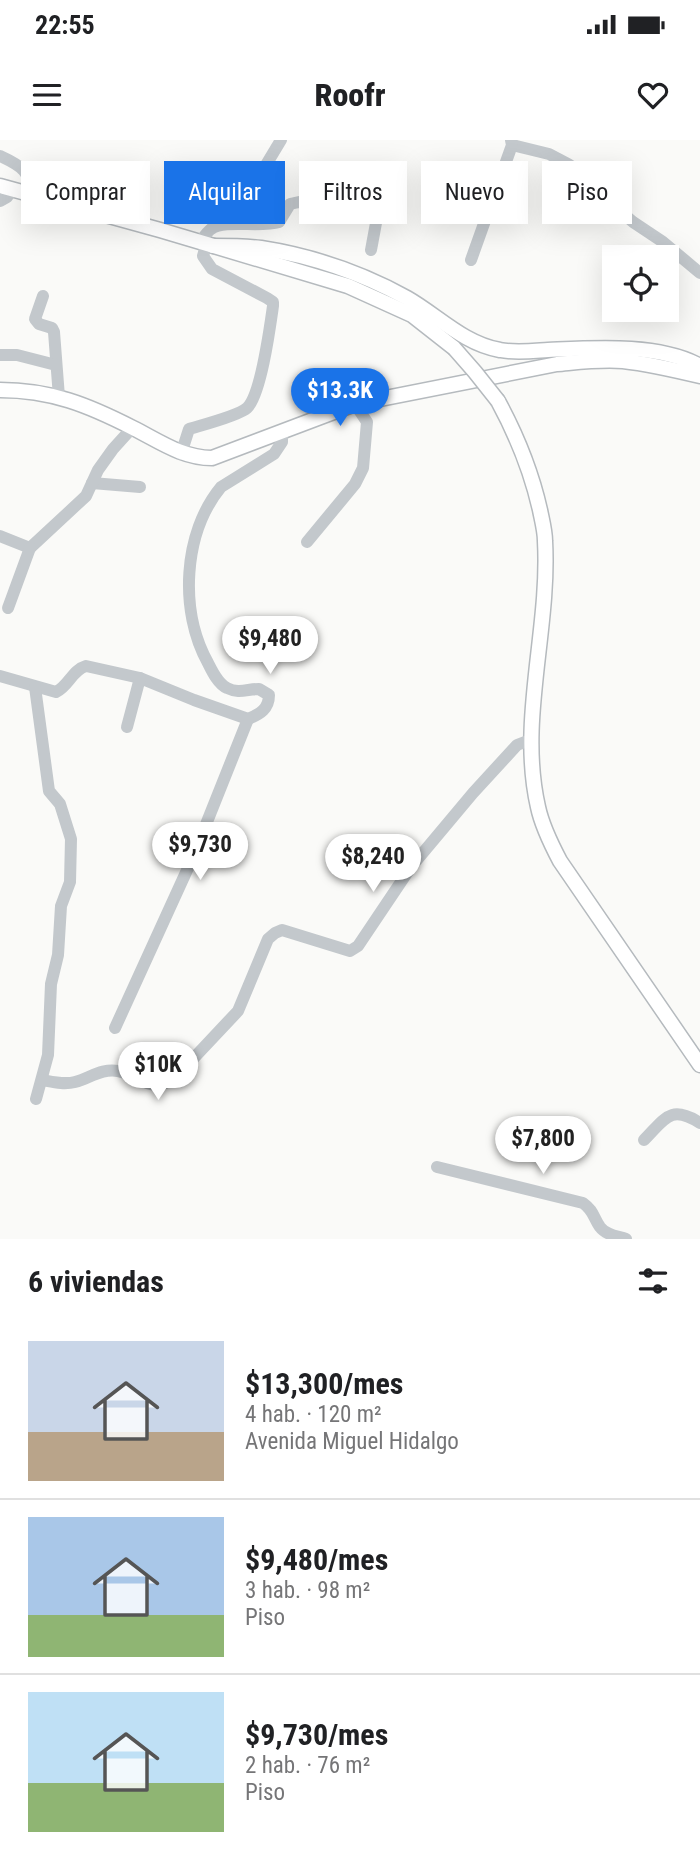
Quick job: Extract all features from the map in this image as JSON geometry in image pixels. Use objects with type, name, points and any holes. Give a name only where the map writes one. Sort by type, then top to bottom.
[{"type":"main road","points":[[136,224],[348,286],[412,315],[454,348],[498,401],[514,430],[528,466],[545,538],[546,586],[530,740],[532,776],[538,810],[560,861],[700,1065]]},
{"type":"main road","points":[[207,244],[269,250],[358,274],[414,302],[468,338],[497,350],[626,349],[682,358],[700,366]]},
{"type":"main road","points":[[0,390],[32,391],[59,397],[132,428],[181,454],[200,458],[219,457],[355,404],[557,364],[620,361],[700,376]]},
{"type":"street","points":[[267,161],[280,140]]},
{"type":"street","points":[[471,260],[512,142],[538,150],[583,174],[633,222],[663,242],[700,273]]},
{"type":"street","points":[[0,156],[21,168]]},
{"type":"street","points":[[0,201],[7,197],[6,188]]},
{"type":"street","points":[[285,212],[293,202],[374,217],[376,223],[371,250]]},
{"type":"street","points":[[181,454],[189,429],[248,407],[262,371],[273,306],[273,302],[267,298],[212,269],[203,256],[211,229],[221,225],[264,224]]},
{"type":"street","points":[[43,296],[35,319],[39,324],[52,328],[59,397]]},
{"type":"street","points":[[0,355],[17,355],[56,365]]},
{"type":"street","points":[[307,542],[355,484],[363,468],[367,422],[355,404]]},
{"type":"street","points":[[8,608],[30,548],[86,496],[113,449],[132,428]]},
{"type":"street","points":[[0,676],[56,692],[63,689],[78,669],[86,666],[140,678],[248,719],[259,715],[267,708],[269,695],[259,689],[240,692],[226,688],[213,673],[203,654],[192,618],[189,587],[191,552],[197,529],[215,494],[221,487],[274,454],[282,442],[282,431]]},
{"type":"street","points":[[92,483],[139,487]]},
{"type":"street","points":[[0,536],[30,548]]},
{"type":"street","points":[[127,727],[140,678]]},
{"type":"street","points":[[36,687],[49,791],[60,804],[71,839],[70,882],[61,906],[58,955],[51,984],[48,1055],[36,1098]]},
{"type":"street","points":[[115,1028],[193,857],[248,719]]},
{"type":"street","points":[[42,1080],[66,1084],[106,1070],[119,1071],[151,1085],[162,1086],[175,1078],[237,1012],[268,939],[282,930],[350,951],[358,946],[411,867],[517,745],[530,740]]},
{"type":"street","points":[[644,1140],[668,1116],[676,1113],[687,1115],[700,1123]]},
{"type":"street","points":[[437,1167],[583,1203],[590,1208],[599,1226],[607,1233],[626,1239]]}]
